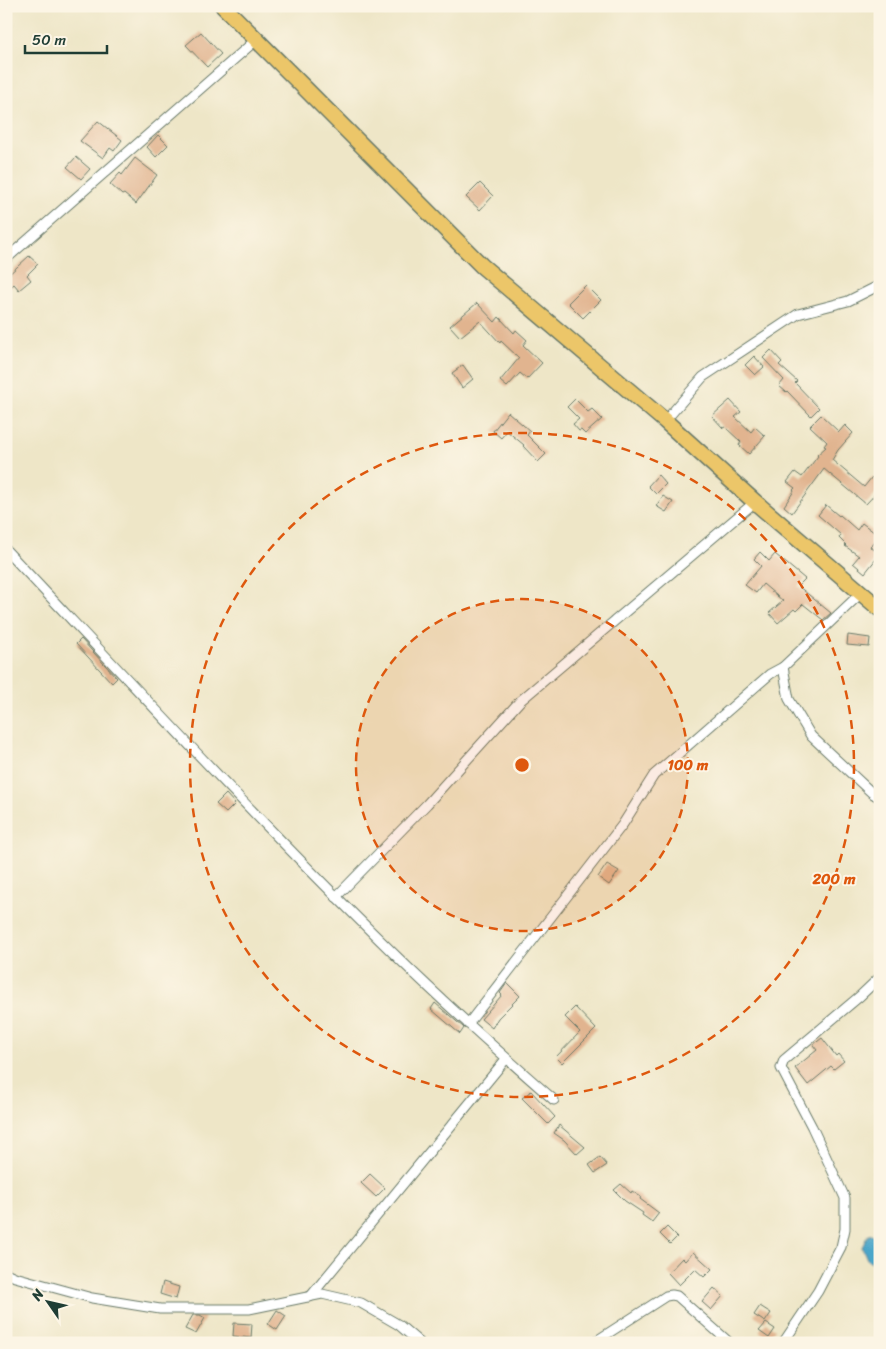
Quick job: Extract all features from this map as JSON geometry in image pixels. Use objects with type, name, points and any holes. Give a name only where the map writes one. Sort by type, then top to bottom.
[{"type":"main road","points":[[223,6],[482,266],[665,421],[755,502],[880,609]]},
{"type":"street","points":[[6,259],[256,40]]},
{"type":"street","points":[[665,421],[703,377],[798,314],[848,301],[880,285]]},
{"type":"street","points":[[336,897],[426,804],[520,701],[755,502]]},
{"type":"street","points":[[6,550],[336,897],[468,1024],[554,1100]]},
{"type":"street","points":[[468,1024],[623,824],[654,775],[770,674],[782,667],[861,593]]},
{"type":"street","points":[[782,667],[789,699],[811,736],[872,794],[880,798]]},
{"type":"street","points":[[783,1343],[818,1291],[841,1247],[845,1229],[845,1198],[800,1103],[781,1068],[782,1064],[784,1060],[880,977]]},
{"type":"street","points":[[310,1297],[506,1059]]},
{"type":"street","points":[[6,1273],[92,1298],[160,1309],[249,1309],[322,1294],[361,1303],[399,1325],[420,1343]]},
{"type":"street","points":[[593,1343],[672,1294],[678,1296],[730,1343]]},
{"type":"water","points":[[880,1234],[880,1267],[867,1259],[862,1247],[868,1235]]},
{"type":"building","points":[[201,32],[221,54],[207,67],[186,45]]},
{"type":"building","points":[[98,121],[122,140],[114,151],[110,148],[103,158],[80,141]]},
{"type":"building","points":[[158,135],[168,145],[156,157],[147,147]]},
{"type":"building","points":[[76,157],[90,169],[81,179],[67,167]]},
{"type":"building","points":[[135,158],[157,175],[136,204],[110,184],[120,173],[122,175]]},
{"type":"building","points":[[480,183],[493,196],[480,210],[466,197]]},
{"type":"building","points":[[29,256],[38,264],[27,275],[31,280],[19,290],[14,284],[6,291],[6,277]]},
{"type":"building","points":[[586,285],[601,300],[583,318],[568,303]]},
{"type":"building","points":[[477,303],[495,322],[499,317],[514,333],[516,330],[527,340],[523,345],[542,363],[527,379],[520,373],[507,387],[500,381],[519,358],[501,341],[500,343],[480,321],[460,337],[450,326]]},
{"type":"building","points":[[771,350],[782,362],[779,365],[797,381],[795,383],[819,408],[811,416],[787,391],[779,386],[784,380],[763,358]]},
{"type":"building","points":[[754,356],[764,367],[755,375],[745,365]]},
{"type":"building","points":[[463,365],[473,379],[462,388],[452,373]]},
{"type":"building","points":[[575,399],[588,412],[592,409],[602,419],[585,434],[581,430],[579,431],[573,424],[579,419],[567,407]]},
{"type":"building","points":[[730,400],[741,412],[735,417],[751,432],[755,427],[765,436],[749,454],[739,445],[741,442],[725,427],[723,428],[712,416]]},
{"type":"building","points":[[508,412],[530,431],[527,435],[546,454],[538,462],[524,445],[507,431],[501,438],[493,431]]},
{"type":"building","points":[[821,415],[839,432],[845,425],[853,433],[832,460],[864,487],[872,477],[880,483],[880,489],[866,504],[824,469],[792,513],[784,506],[795,488],[787,482],[795,472],[802,477],[817,455],[826,447],[824,446],[827,442],[810,426]]},
{"type":"building","points":[[658,475],[666,484],[656,494],[648,486]]},
{"type":"building","points":[[663,496],[673,502],[666,512],[656,506]]},
{"type":"building","points":[[826,505],[857,530],[862,523],[879,536],[870,547],[880,554],[865,573],[853,563],[859,556],[845,546],[839,538],[841,535],[818,515]]},
{"type":"building","points":[[760,552],[769,561],[775,554],[805,579],[798,586],[831,613],[823,620],[803,604],[778,623],[769,613],[783,601],[763,584],[756,593],[745,585],[761,566],[754,559]]},
{"type":"building","points":[[848,635],[870,638],[869,647],[847,645]]},
{"type":"building","points":[[81,639],[117,678],[112,683],[76,644]]},
{"type":"building","points":[[226,794],[235,804],[226,813],[216,804]]},
{"type":"building","points":[[607,864],[619,871],[609,885],[598,877]]},
{"type":"building","points":[[507,983],[520,996],[498,1018],[492,1028],[481,1019],[502,995],[500,993]]},
{"type":"building","points":[[435,1003],[464,1028],[460,1034],[431,1009]]},
{"type":"building","points":[[575,1007],[596,1029],[562,1063],[556,1057],[580,1032],[565,1017]]},
{"type":"building","points":[[822,1038],[836,1056],[838,1054],[844,1061],[834,1069],[831,1066],[808,1085],[795,1068],[817,1050],[813,1045]]},
{"type":"building","points":[[531,1091],[555,1117],[548,1124],[522,1098]]},
{"type":"building","points":[[559,1125],[585,1147],[577,1154],[564,1140],[554,1133]]},
{"type":"building","points":[[600,1157],[607,1165],[595,1173],[589,1165]]},
{"type":"building","points":[[370,1174],[385,1188],[376,1197],[361,1183]]},
{"type":"building","points":[[621,1184],[631,1193],[632,1191],[641,1197],[640,1199],[659,1213],[652,1222],[614,1190]]},
{"type":"building","points":[[667,1227],[677,1237],[670,1244],[660,1234]]},
{"type":"building","points":[[693,1252],[712,1269],[704,1277],[695,1269],[679,1285],[668,1273],[682,1258],[685,1261]]},
{"type":"building","points":[[163,1282],[179,1287],[176,1299],[160,1294]]},
{"type":"building","points":[[714,1288],[723,1296],[711,1310],[702,1302]]},
{"type":"building","points":[[760,1306],[771,1313],[765,1322],[754,1315]]},
{"type":"building","points":[[277,1310],[286,1316],[277,1330],[268,1324]]},
{"type":"building","points":[[193,1315],[200,1315],[205,1318],[196,1334],[185,1329]]},
{"type":"building","points":[[234,1323],[252,1324],[251,1338],[233,1336]]},
{"type":"building","points":[[766,1323],[775,1329],[769,1338],[759,1331]]}]
